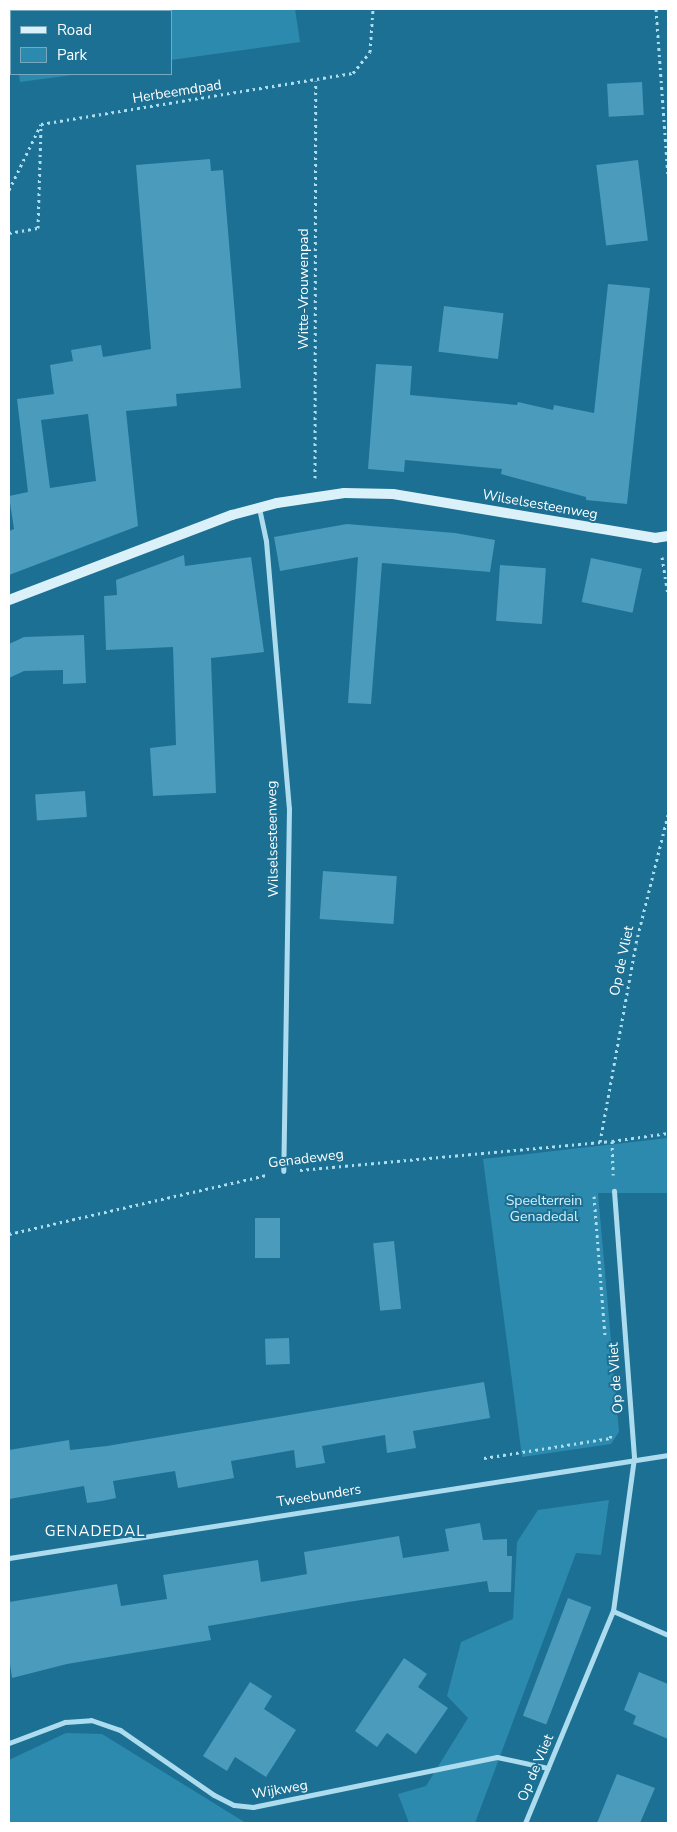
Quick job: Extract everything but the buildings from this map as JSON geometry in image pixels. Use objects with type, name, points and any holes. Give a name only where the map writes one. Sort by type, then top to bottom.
[{"type":"street","name":"Wilselsesteenweg","points":[[9,600],[259,507],[344,493],[393,494],[655,538],[668,536]]},
{"type":"street","name":"Wilselsesteenweg","points":[[259,507],[266,541],[289,808],[283,1172]]},
{"type":"street","name":"Op de Vliet","points":[[525,1823],[613,1612],[634,1458],[614,1191]]},
{"type":"street","name":"Tweebunders","points":[[9,1558],[634,1458],[668,1455]]},
{"type":"street","points":[[613,1612],[668,1635]]},
{"type":"street","name":"Wijkweg","points":[[9,1743],[65,1722],[91,1720],[120,1730],[214,1795],[234,1805],[253,1807],[497,1757],[548,1768]]},
{"type":"path","name":"Herbeemdpad","points":[[41,124],[316,81],[353,73],[370,52],[373,9]]},
{"type":"path","points":[[656,9],[668,177]]},
{"type":"path","name":"Witte-Vrouwenpad","points":[[316,81],[317,498]]},
{"type":"path","points":[[9,190],[41,124]]},
{"type":"path","points":[[9,233],[38,228],[41,124]]},
{"type":"path","points":[[665,567],[668,593]]},
{"type":"path","name":"Op de Vliet","points":[[600,1142],[636,943],[668,815]]},
{"type":"path","name":"Genadeweg","points":[[9,1234],[283,1172],[612,1141],[668,1133]]},
{"type":"path","points":[[612,1141],[614,1191]]},
{"type":"path","points":[[594,1196],[605,1340]]},
{"type":"path","points":[[484,1458],[610,1438],[612,1426]]},
{"type":"green space","points":[[295,9],[300,42],[172,60],[172,10],[10,10]]},
{"type":"green space","points":[[19,75],[72,75],[20,82]]},
{"type":"green space","name":"Speelterrein Genadedal","points":[[668,1138],[668,1193],[598,1193],[619,1432],[611,1444],[522,1457],[483,1159]]},
{"type":"green space","points":[[609,1500],[601,1555],[576,1553],[475,1823],[409,1823],[398,1794],[426,1786],[468,1718],[447,1696],[461,1642],[513,1619],[517,1542],[538,1510]]},
{"type":"green space","points":[[66,1733],[102,1734],[246,1823],[9,1823],[9,1760]]},
{"type":"district","name":"GENADEDAL","points":[[95,1532]]}]
